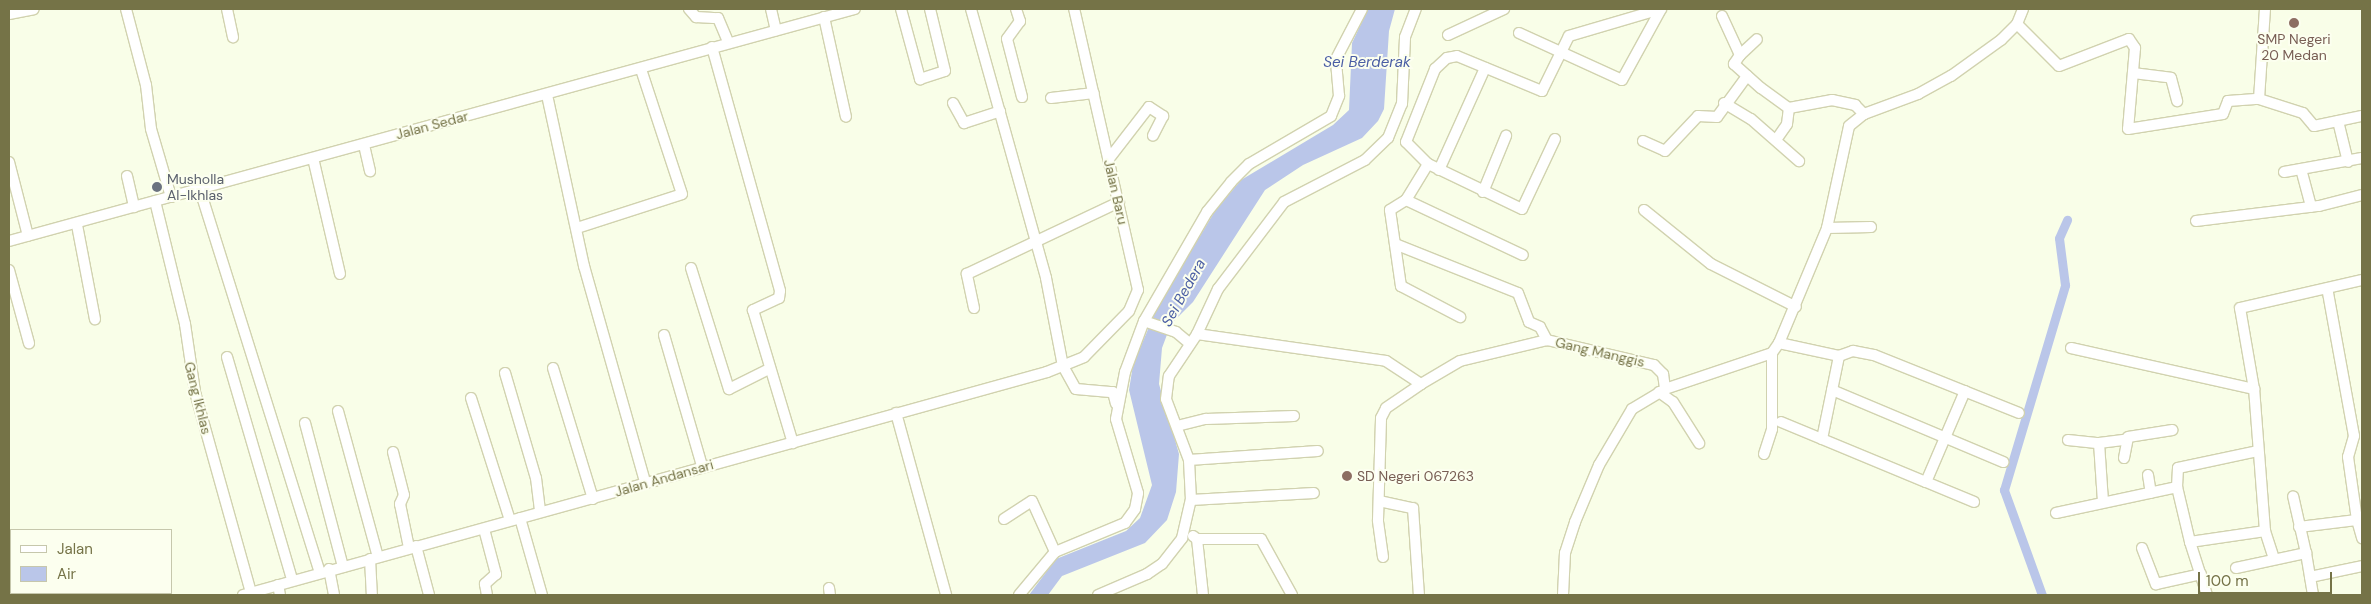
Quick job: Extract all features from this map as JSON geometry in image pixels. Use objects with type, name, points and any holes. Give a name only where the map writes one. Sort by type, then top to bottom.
[{"type":"street","points":[[9,14],[34,9]]},
{"type":"street","points":[[126,9],[145,80],[151,129],[171,196]]},
{"type":"street","points":[[227,9],[233,37]]},
{"type":"street","points":[[689,9],[696,18],[718,18],[728,42]]},
{"type":"street","points":[[771,9],[776,30]]},
{"type":"street","name":"Jalan Sedar","points":[[9,241],[77,225],[171,196],[200,190],[547,95],[728,42],[851,9]]},
{"type":"street","points":[[901,9],[920,79],[945,71],[930,9]]},
{"type":"street","points":[[971,9],[1035,240],[1063,366],[1080,392],[1116,394],[1116,412],[1138,493],[1135,509],[1125,523],[1054,552],[1019,595]]},
{"type":"street","points":[[1016,9],[1020,21],[1006,39],[1022,97]]},
{"type":"street","name":"Jalan Baru","points":[[1074,9],[1138,290],[1137,301],[1084,357]]},
{"type":"street","points":[[1116,412],[1125,372],[1148,321],[1207,212],[1231,182],[1249,164],[1331,116],[1339,96],[1336,59],[1362,9]]},
{"type":"street","points":[[1098,595],[1162,564],[1185,528],[1191,500],[1188,460],[1166,389],[1189,343],[1197,334],[1218,289],[1284,202],[1364,160],[1388,138],[1402,104],[1405,37],[1416,9]]},
{"type":"street","points":[[1448,35],[1504,9]]},
{"type":"street","points":[[1519,33],[1622,80],[1661,9]]},
{"type":"street","points":[[1555,139],[1526,207],[1518,209],[1428,164],[1406,142],[1435,68],[1457,56],[1542,91],[1569,36],[1661,9]]},
{"type":"street","points":[[1563,595],[1565,553],[1599,465],[1632,409],[1662,390],[1772,353],[1780,343],[1827,228],[1850,126],[1864,114],[1918,94],[1972,61],[2017,24],[2023,9]]},
{"type":"street","points":[[2259,99],[2265,9]]},
{"type":"street","points":[[1722,16],[1740,55]]},
{"type":"street","points":[[824,17],[846,117]]},
{"type":"street","points":[[2017,24],[2059,66],[2129,39],[2135,48],[2125,123],[2131,130],[2224,114],[2228,101],[2259,99],[2303,113],[2314,126],[2362,116]]},
{"type":"street","points":[[1757,39],[1740,55],[1734,64],[1790,108],[1832,100],[1855,105],[1864,114]]},
{"type":"street","points":[[712,47],[781,296],[753,306],[769,369],[792,443]]},
{"type":"street","points":[[1439,170],[1485,68]]},
{"type":"street","points":[[577,228],[682,194],[641,69]]},
{"type":"street","points":[[2133,73],[2171,78],[2176,101]]},
{"type":"street","points":[[1643,141],[1664,151],[1698,116],[1717,117],[1724,103],[1747,76]]},
{"type":"street","points":[[1051,98],[1094,93]]},
{"type":"street","points":[[547,95],[577,228],[645,482]]},
{"type":"street","points":[[953,103],[964,123],[1000,111]]},
{"type":"street","points":[[1724,103],[1776,140],[1799,161]]},
{"type":"street","points":[[1108,160],[1149,107],[1163,116],[1153,136]]},
{"type":"street","points":[[1776,140],[1787,124],[1790,108]]},
{"type":"street","points":[[2338,121],[2348,162]]},
{"type":"street","points":[[1483,192],[1506,136]]},
{"type":"street","points":[[364,144],[370,171]]},
{"type":"street","points":[[313,158],[340,274]]},
{"type":"street","points":[[2284,172],[2362,158]]},
{"type":"street","points":[[9,162],[28,236]]},
{"type":"street","points":[[1428,164],[1406,200],[1390,210],[1402,288],[1460,316]]},
{"type":"street","points":[[2302,169],[2311,207]]},
{"type":"street","points":[[127,176],[134,207]]},
{"type":"street","points":[[200,190],[334,595]]},
{"type":"street","points":[[2196,221],[2311,207],[2362,195]]},
{"type":"street","points":[[1406,200],[1523,255]]},
{"type":"street","name":"Gang Ikhlas","points":[[156,201],[184,324],[195,392],[247,594]]},
{"type":"street","points":[[974,308],[967,274],[1035,240],[1119,202]]},
{"type":"street","points":[[1644,210],[1711,264],[1796,307]]},
{"type":"street","points":[[77,225],[95,319]]},
{"type":"street","points":[[1827,228],[1871,227]]},
{"type":"street","points":[[1395,244],[1518,293],[1529,322],[1540,327],[1547,340]]},
{"type":"street","points":[[691,268],[729,389],[769,369]]},
{"type":"street","points":[[9,270],[29,343]]},
{"type":"street","points":[[2274,559],[2265,530],[2257,451],[2254,389],[2240,308],[2362,280]]},
{"type":"street","points":[[2326,288],[2354,436],[2348,457],[2357,520],[2362,538]]},
{"type":"street","points":[[1148,321],[1176,332],[1189,343]]},
{"type":"street","points":[[1197,334],[1386,361],[1421,384]]},
{"type":"street","points":[[664,335],[702,466]]},
{"type":"street","name":"Gang Manggis","points":[[1383,557],[1379,501],[1382,414],[1421,384],[1460,361],[1547,340],[1654,365],[1664,374],[1662,390]]},
{"type":"street","points":[[1780,343],[1839,356],[1853,351],[1874,355],[2019,413]]},
{"type":"street","points":[[2071,348],[2254,389]]},
{"type":"street","points":[[1764,454],[1772,429],[1772,353]]},
{"type":"street","points":[[1822,439],[1839,356]]},
{"type":"street","points":[[227,357],[292,580]]},
{"type":"street","name":"Jalan Andansari","points":[[247,594],[279,590],[292,580],[484,529],[702,466],[896,414],[1063,366],[1084,357]]},
{"type":"street","points":[[553,368],[593,499]]},
{"type":"street","points":[[505,373],[536,478],[540,512]]},
{"type":"street","points":[[1662,390],[1673,402],[1699,443]]},
{"type":"street","points":[[1832,390],[2003,462]]},
{"type":"street","points":[[1926,482],[1965,391]]},
{"type":"street","points":[[470,398],[542,595]]},
{"type":"street","points":[[338,411],[374,558],[372,595]]},
{"type":"street","points":[[896,414],[946,595]]},
{"type":"street","points":[[1176,426],[1206,418],[1294,416]]},
{"type":"street","points":[[1781,422],[1974,502]]},
{"type":"street","points":[[305,423],[343,566]]},
{"type":"street","points":[[2068,440],[2099,443],[2125,440],[2172,430]]},
{"type":"street","points":[[2124,458],[2125,440]]},
{"type":"street","points":[[2099,443],[2103,501]]},
{"type":"street","points":[[1188,460],[1318,451]]},
{"type":"street","points":[[2207,595],[2190,542],[2177,488],[2178,468],[2257,451]]},
{"type":"street","points":[[393,452],[404,495],[400,504],[429,595]]},
{"type":"street","points":[[2148,475],[2151,493]]},
{"type":"street","points":[[2056,513],[2103,501],[2177,488]]},
{"type":"street","points":[[1191,500],[1314,493]]},
{"type":"street","points":[[2293,496],[2313,595]]},
{"type":"street","points":[[1004,519],[1032,501],[1054,552]]},
{"type":"street","points":[[1379,501],[1413,508],[1419,595]]},
{"type":"street","points":[[2299,527],[2357,520]]},
{"type":"street","points":[[1185,528],[1197,539],[1203,595]]},
{"type":"street","points":[[484,529],[496,574],[485,584],[486,595]]},
{"type":"street","points":[[2190,542],[2265,530]]},
{"type":"street","points":[[1197,539],[1261,539],[1292,595]]},
{"type":"street","points":[[2142,548],[2156,584],[2201,574]]},
{"type":"street","points":[[2236,568],[2306,553]]},
{"type":"street","points":[[2310,577],[2362,566]]},
{"type":"water","name":"Sei Berderak","points":[[1368,9],[1395,9],[1389,31],[1384,109],[1378,121],[1362,138],[1303,165],[1265,190],[1193,302],[1171,324],[1162,348],[1159,384],[1179,454],[1176,492],[1167,520],[1145,543],[1062,576],[1048,595],[1029,595],[1056,559],[1126,531],[1140,518],[1152,485],[1129,390],[1133,365],[1157,308],[1215,211],[1241,180],[1333,125],[1349,110],[1352,43]]},
{"type":"waterway","points":[[2042,595],[2004,490],[2065,285],[2059,238],[2067,220]]},
{"type":"place","name":"SMP Negeri 20 Medan","points":[[2294,23]]},
{"type":"place","name":"Musholla Al-Ikhlas","points":[[157,187]]},
{"type":"place","name":"SD Negeri 067263","points":[[1347,476]]},
{"type":"water label","name":"Sei Bedera","points":[[1184,293]]}]
